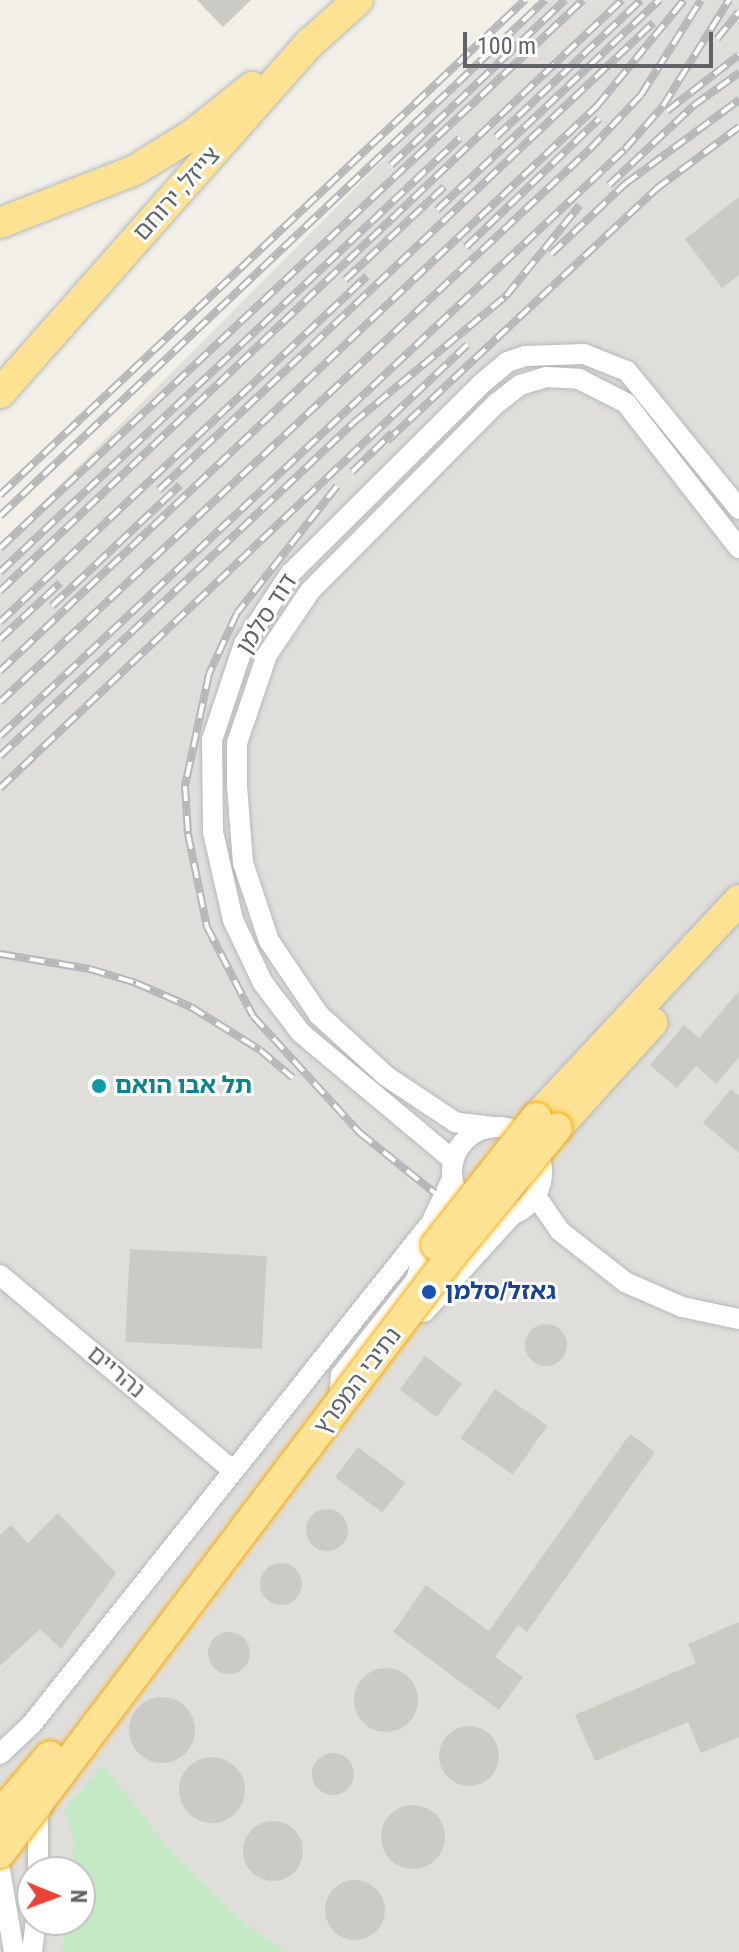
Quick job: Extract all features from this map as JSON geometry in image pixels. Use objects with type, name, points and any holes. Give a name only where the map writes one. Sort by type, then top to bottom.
[{"type":"highway","name":"צייזל, ירוחם","points":[[0,393],[311,42],[358,0]]},
{"type":"highway","points":[[0,223],[162,154],[311,42]]},
{"type":"highway","points":[[728,926],[739,894]]},
{"type":"highway","name":"נתיבי המפרץ","points":[[0,1815],[73,1728],[546,1123],[728,926],[739,900]]},
{"type":"highway","name":"נתיבי המפרץ","points":[[0,1853],[451,1256],[546,1123]]},
{"type":"street","name":"דוד סלמן","points":[[453,1170],[441,1144],[370,1095],[301,1033],[263,983],[233,920],[213,832],[212,740],[244,644],[290,574],[480,385],[507,362],[525,356],[584,354],[627,371],[739,509]]},
{"type":"street","name":"דוד סלמן","points":[[493,1127],[455,1122],[386,1076],[319,1015],[269,941],[243,863],[237,785],[237,743],[267,655],[310,591],[475,425],[520,385],[546,377],[579,379],[620,398],[739,548]]},
{"type":"street","points":[[38,1856],[38,1815],[49,1793],[340,1406],[513,1214],[535,1195],[541,1182],[538,1154],[520,1133],[493,1127],[468,1137],[431,1223],[416,1280],[341,1375],[340,1406]]},
{"type":"street","points":[[453,1170],[475,1211],[487,1216],[513,1214]]},
{"type":"street","points":[[535,1195],[560,1231],[625,1282],[682,1307],[739,1319]]},
{"type":"street","points":[[0,1754],[31,1725],[231,1469],[431,1223]]},
{"type":"street","name":"נהריים","points":[[0,1275],[231,1469]]},
{"type":"street","points":[[0,1870],[14,1952]]},
{"type":"shaded area","points":[[543,0],[739,0],[739,1952],[0,1952],[0,545]]},
{"type":"green space","points":[[103,1765],[169,1849],[245,1924],[287,1952],[62,1952],[64,1936],[96,1936],[96,1856],[73,1856],[74,1841],[64,1809]]},
{"type":"building","points":[[197,0],[251,0],[223,27]]},
{"type":"building","points":[[739,197],[739,275],[722,288],[685,239]]},
{"type":"building","points":[[739,991],[739,1057],[716,1084],[696,1066],[677,1088],[650,1065],[684,1025],[699,1038]]},
{"type":"building","points":[[731,1089],[739,1096],[739,1153],[703,1123]]},
{"type":"building","points":[[130,1249],[267,1256],[262,1349],[125,1342]]},
{"type":"building","points":[[546,1324],[561,1330],[567,1345],[561,1360],[546,1366],[531,1360],[525,1345],[531,1330]]},
{"type":"building","points":[[425,1356],[462,1384],[436,1417],[400,1390]]},
{"type":"building","points":[[495,1389],[547,1426],[513,1475],[461,1438]]},
{"type":"building","points":[[630,1434],[655,1452],[527,1632],[518,1625],[495,1657],[523,1677],[499,1710],[393,1632],[426,1585],[489,1631]]},
{"type":"building","points":[[358,1447],[405,1483],[382,1513],[335,1477]]},
{"type":"building","points":[[327,1509],[342,1515],[348,1530],[342,1545],[327,1551],[312,1545],[306,1530],[312,1515]]},
{"type":"building","points":[[58,1513],[116,1573],[61,1649],[40,1629],[0,1666],[0,1535],[11,1525],[28,1543]]},
{"type":"building","points":[[281,1563],[296,1569],[302,1584],[296,1599],[281,1605],[266,1599],[260,1584],[266,1569]]},
{"type":"building","points":[[739,1622],[739,1737],[701,1753],[688,1722],[595,1761],[575,1715],[696,1663],[688,1644]]},
{"type":"building","points":[[229,1632],[244,1638],[250,1653],[244,1668],[229,1674],[214,1668],[208,1653],[214,1638]]},
{"type":"building","points":[[380,1668],[392,1668],[409,1677],[416,1688],[416,1712],[409,1723],[392,1732],[380,1732],[368,1727],[359,1718],[354,1706],[354,1694],[359,1682],[368,1673]]},
{"type":"building","points":[[162,1697],[185,1707],[195,1730],[185,1753],[162,1763],[139,1753],[129,1730],[139,1707]]},
{"type":"building","points":[[469,1726],[480,1728],[490,1735],[497,1745],[497,1767],[490,1777],[480,1784],[469,1786],[458,1784],[448,1777],[441,1767],[439,1756],[441,1745],[448,1735],[458,1728]]},
{"type":"building","points":[[333,1753],[348,1759],[354,1774],[348,1789],[333,1795],[318,1789],[312,1774],[318,1759]]},
{"type":"building","points":[[212,1757],[235,1767],[245,1790],[235,1813],[212,1823],[189,1813],[179,1790],[189,1767]]},
{"type":"building","points":[[407,1805],[419,1805],[436,1814],[443,1825],[443,1849],[436,1860],[419,1869],[407,1869],[395,1864],[386,1855],[381,1843],[381,1831],[386,1819],[395,1810]]},
{"type":"building","points":[[273,1821],[284,1823],[294,1830],[301,1840],[301,1862],[294,1872],[284,1879],[273,1881],[262,1879],[252,1872],[245,1862],[243,1851],[245,1840],[252,1830],[262,1823]]},
{"type":"building","points":[[355,1880],[366,1882],[376,1889],[383,1899],[383,1921],[376,1931],[366,1938],[355,1940],[344,1938],[334,1931],[327,1921],[325,1910],[327,1899],[334,1889],[344,1882]]},
{"type":"railway","points":[[0,495],[525,0]]},
{"type":"railway","points":[[0,516],[545,0]]},
{"type":"railway","points":[[391,165],[565,0]]},
{"type":"railway","points":[[0,548],[583,0]]},
{"type":"railway","points":[[0,591],[622,0]]},
{"type":"railway","points":[[496,137],[641,0]]},
{"type":"railway","points":[[437,210],[659,0]]},
{"type":"railway","points":[[0,671],[597,106],[684,0]]},
{"type":"railway","points":[[0,702],[590,149],[641,95],[701,0]]},
{"type":"railway","points":[[0,736],[625,149],[663,106],[729,0]]},
{"type":"railway","points":[[717,39],[739,12]]},
{"type":"railway","points":[[159,490],[653,23]]},
{"type":"railway","points":[[667,111],[739,55]]},
{"type":"railway","points":[[609,185],[693,106],[739,73]]},
{"type":"railway","points":[[551,254],[625,184],[739,100]]},
{"type":"railway","points":[[466,247],[599,119]]},
{"type":"railway","points":[[387,441],[656,189],[739,127]]},
{"type":"railway","points":[[0,572],[460,138]]},
{"type":"railway","points":[[345,280],[444,187]]},
{"type":"railway","points":[[0,756],[353,423],[506,296],[580,205]]},
{"type":"railway","points":[[0,622],[367,276]]},
{"type":"railway","points":[[0,788],[467,345]]},
{"type":"railway","points":[[352,472],[392,433]]},
{"type":"railway","points":[[52,606],[180,485]]},
{"type":"railway","points":[[337,486],[237,613],[209,674],[185,786],[188,834],[207,927],[253,1016],[360,1133],[435,1193]]},
{"type":"railway","points":[[0,639],[60,583]]},
{"type":"railway","points":[[0,954],[90,969],[136,983],[191,1007],[260,1050],[293,1078]]},
{"type":"place","name":"תל אבו הואם","points":[[99,1086]]},
{"type":"place","name":"גאזל/סלמן","points":[[429,1292]]}]
